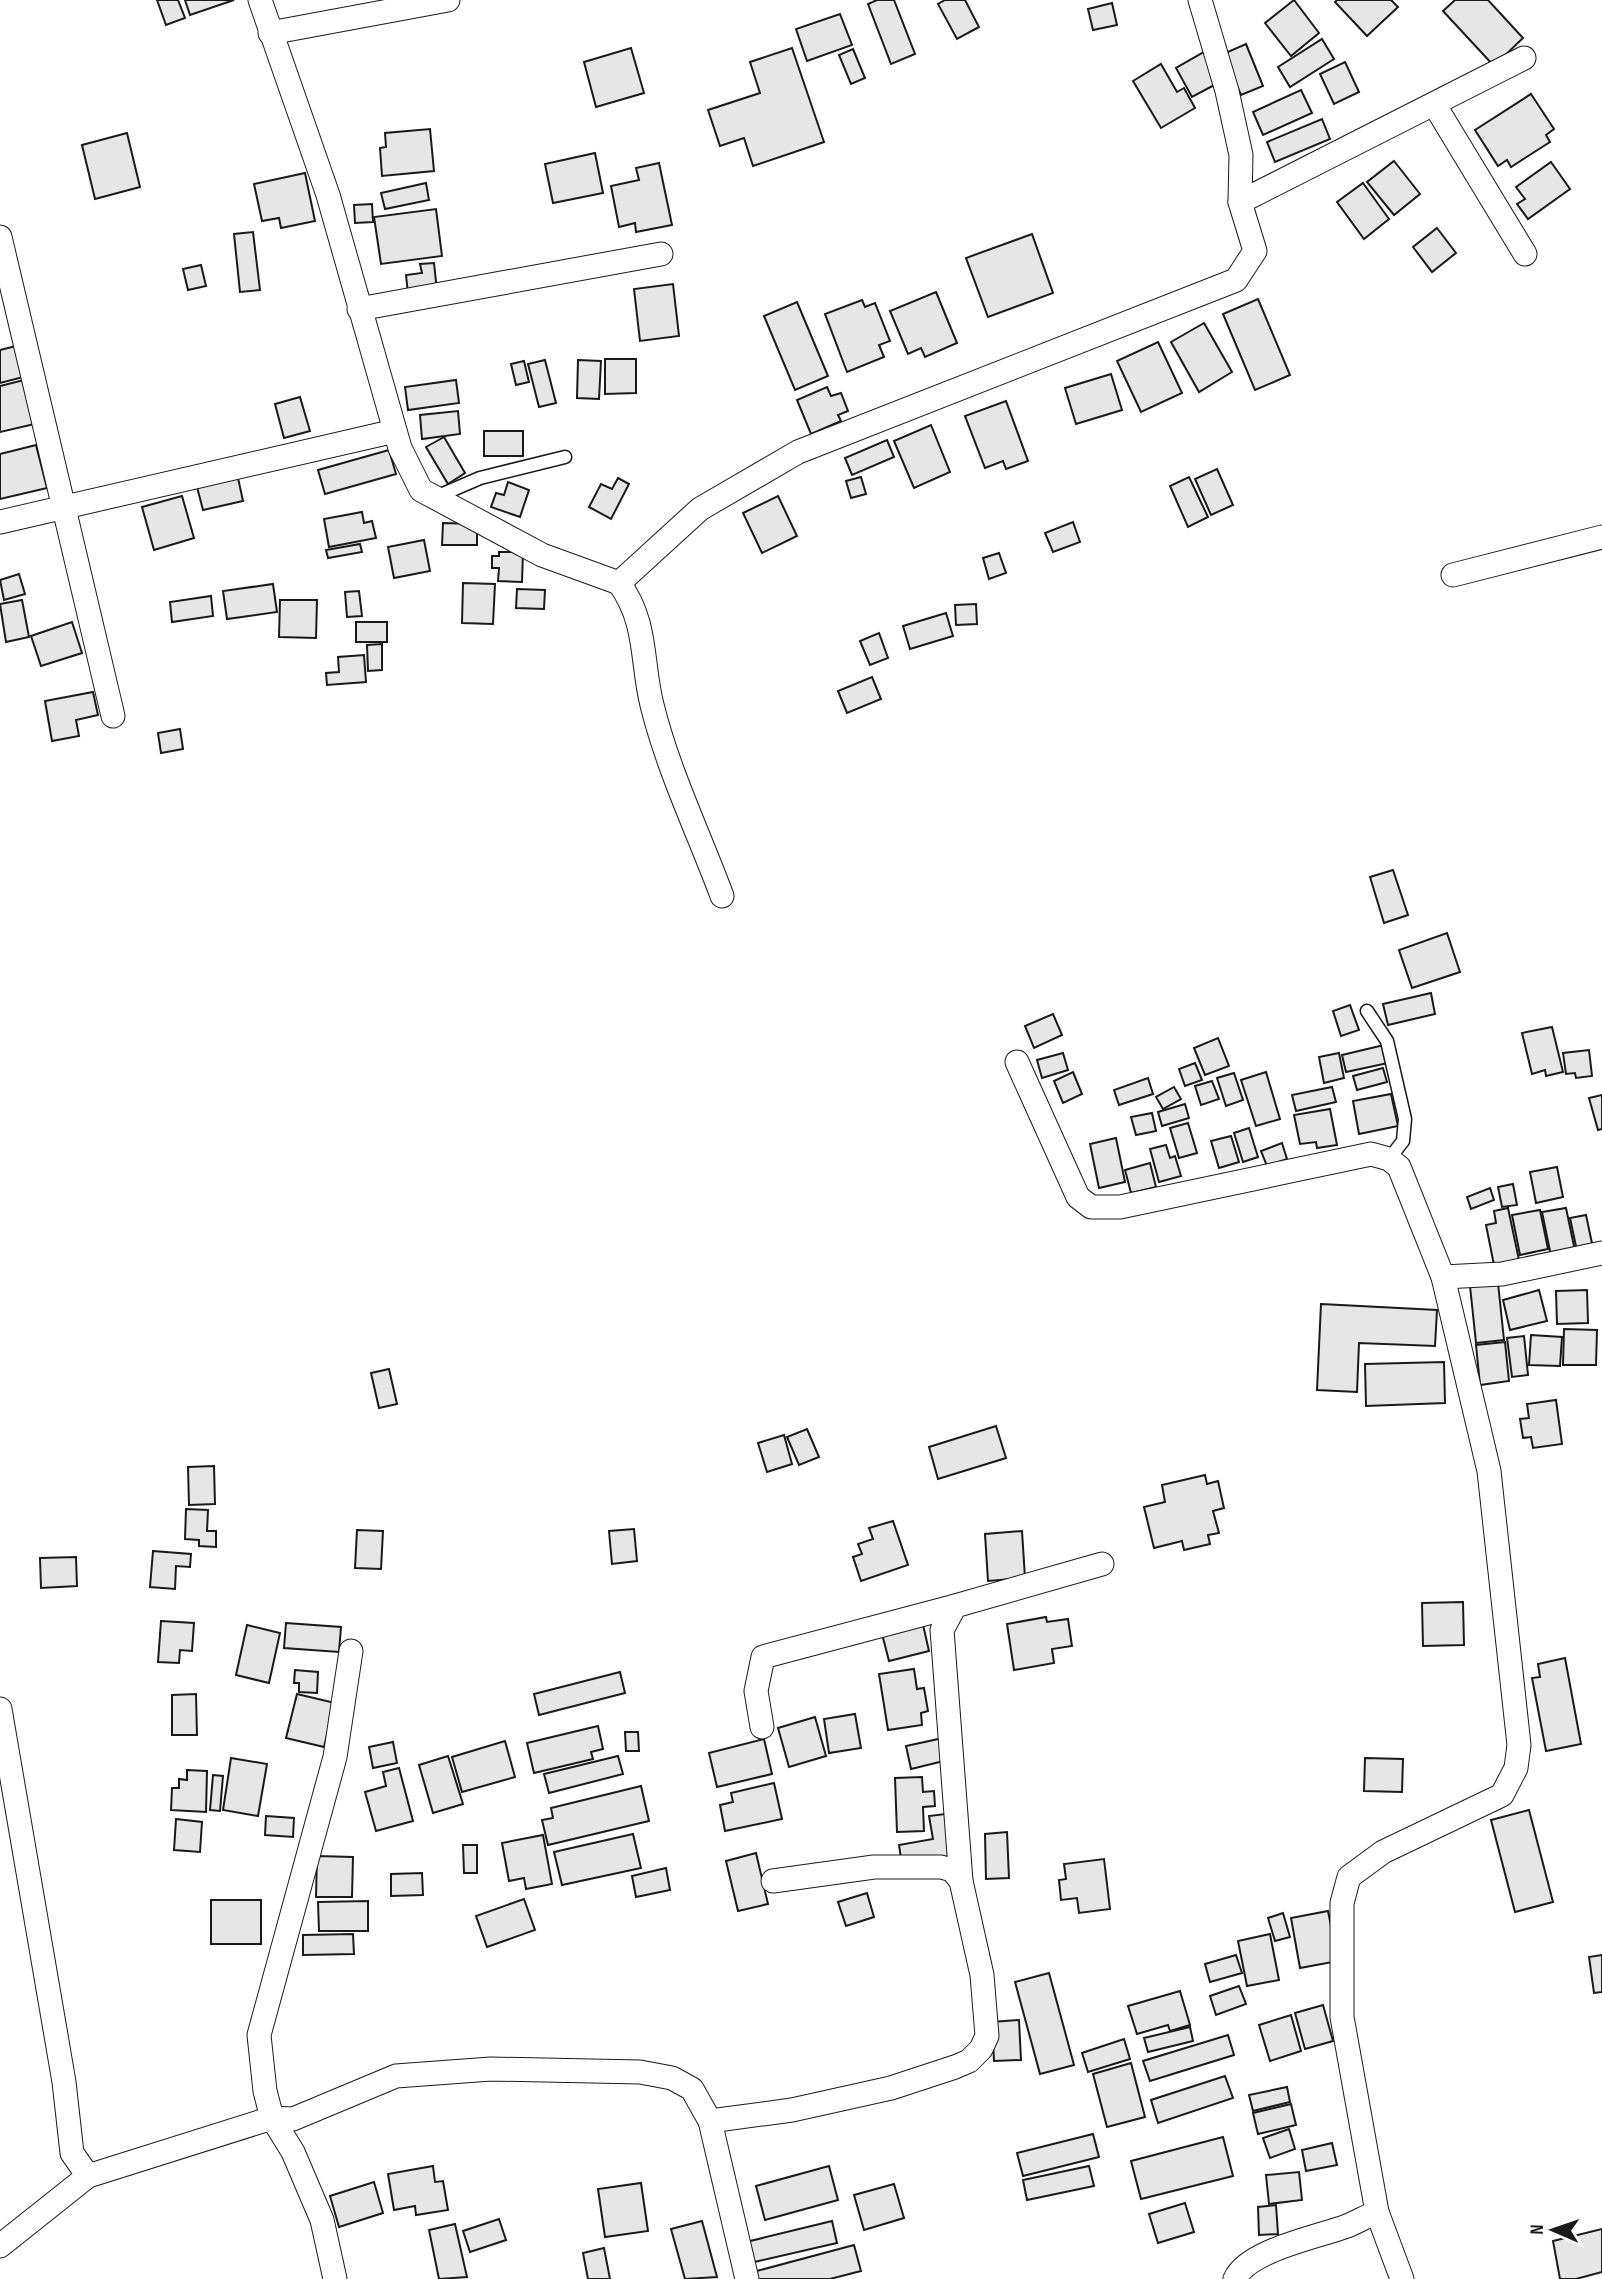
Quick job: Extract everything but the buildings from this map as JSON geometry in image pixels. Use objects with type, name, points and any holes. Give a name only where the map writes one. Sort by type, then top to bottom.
[{"type":"street","points":[[260,0],[328,195],[400,448],[421,490],[542,555],[619,583],[643,634],[652,705],[661,733],[722,896]]},
{"type":"street","points":[[270,33],[448,0]]},
{"type":"street","points":[[619,583],[700,509],[798,452],[1236,280],[1255,251],[1240,202],[1241,155],[1227,91],[1200,0]]},
{"type":"street","points":[[1240,202],[1524,58]]},
{"type":"street","points":[[1434,104],[1525,254]]},
{"type":"street","points":[[0,237],[113,716]]},
{"type":"street","points":[[359,309],[661,254]]},
{"type":"street","points":[[0,522],[64,505],[396,431]]},
{"type":"street","points":[[1453,575],[1602,537]]},
{"type":"street","points":[[1017,1062],[1078,1197],[1091,1207],[1120,1207],[1371,1154],[1389,1159],[1399,1167],[1443,1277],[1489,1472],[1519,1745],[1516,1768],[1502,1795],[1383,1852],[1349,1877],[1342,1903],[1342,2017],[1377,2211],[1402,2279]]},
{"type":"street","points":[[1443,1277],[1503,1274],[1602,1254]]},
{"type":"street","points":[[762,1727],[756,1691],[763,1657],[1102,1564]]},
{"type":"street","points":[[710,2121],[792,2110],[891,2088],[956,2067],[969,2061],[981,2049],[987,2036],[982,1975],[961,1881],[942,1630],[955,1606]]},
{"type":"street","points":[[335,2279],[322,2220],[293,2152],[272,2118],[265,2091],[259,2035],[335,1757],[351,1651]]},
{"type":"street","points":[[0,1709],[64,2082],[72,2153],[88,2176]]},
{"type":"street","points":[[773,1881],[874,1867],[915,1867],[952,1870],[961,1881]]},
{"type":"street","points":[[0,2246],[88,2176],[272,2118],[293,2119],[396,2076],[491,2069],[640,2073],[672,2078],[692,2089],[710,2121],[747,2279]]},
{"type":"street","points":[[1235,2279],[1239,2269],[1275,2251],[1347,2226],[1377,2211]]},
{"type":"lane","points":[[436,497],[480,478],[565,457]]},
{"type":"lane","points":[[1367,1012],[1387,1041],[1405,1119],[1404,1141],[1389,1159]]}]
